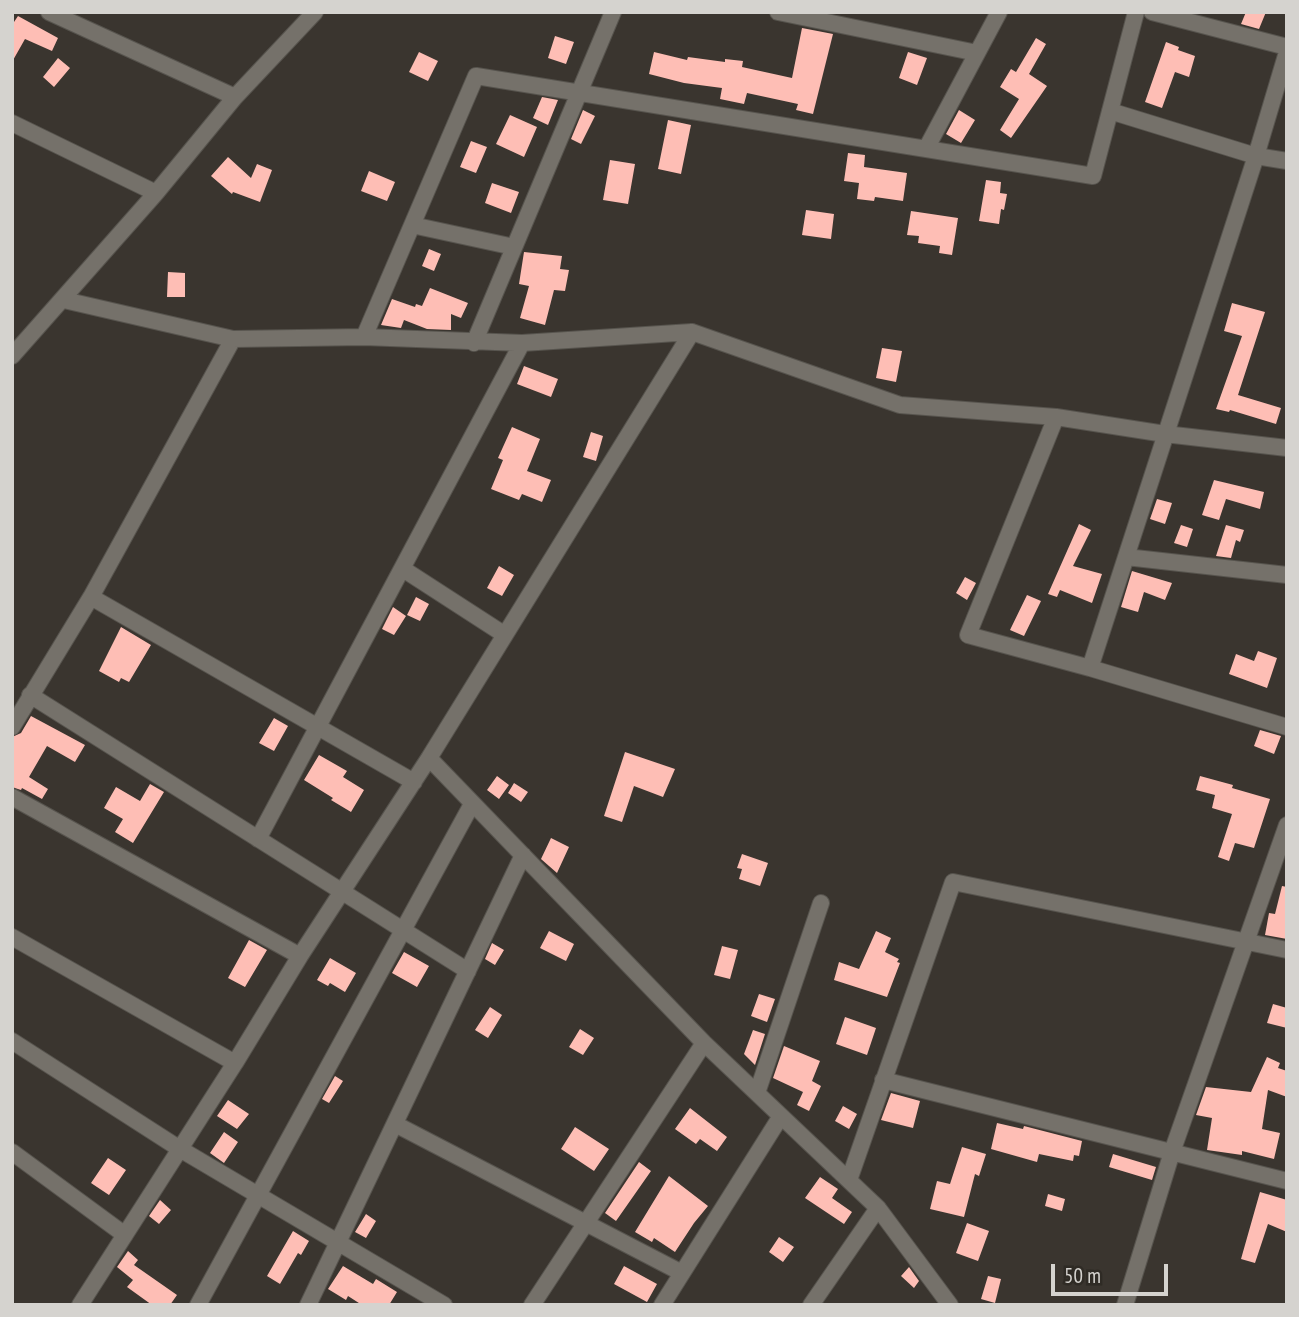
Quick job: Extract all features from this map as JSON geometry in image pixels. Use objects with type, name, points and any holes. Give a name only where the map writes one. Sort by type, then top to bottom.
[{"type":"street","points":[[49,12],[235,97]]},
{"type":"street","points":[[12,356],[64,300],[235,97],[315,12]]},
{"type":"street","points":[[474,343],[613,12]]},
{"type":"street","points":[[778,12],[977,53]]},
{"type":"street","points":[[926,149],[999,12]]},
{"type":"street","points":[[364,337],[476,76],[1093,176],[1136,12]]},
{"type":"street","points":[[1090,668],[1256,156],[1287,49],[1153,12]]},
{"type":"street","points":[[1110,111],[1256,156],[1287,161]]},
{"type":"street","points":[[12,123],[156,193]]},
{"type":"street","points":[[412,225],[514,247]]},
{"type":"street","points":[[64,300],[233,339],[364,337],[522,343],[692,332],[900,405],[1056,417],[1165,434],[1287,448]]},
{"type":"street","points":[[80,1305],[300,956],[414,782],[692,332]]},
{"type":"street","points":[[12,727],[91,597],[233,339]]},
{"type":"street","points":[[258,839],[522,343]]},
{"type":"street","points":[[1056,417],[968,635],[1287,727]]},
{"type":"street","points":[[1126,557],[1287,575]]},
{"type":"street","points":[[403,569],[505,635]]},
{"type":"street","points":[[91,597],[414,782]]},
{"type":"street","points":[[30,695],[468,971]]},
{"type":"street","points":[[429,758],[704,1042],[878,1208],[950,1305]]},
{"type":"street","points":[[12,797],[300,956]]},
{"type":"street","points":[[198,1305],[472,804]]},
{"type":"street","points":[[1125,1305],[1172,1152],[1287,825]]},
{"type":"street","points":[[308,1305],[523,855]]},
{"type":"street","points":[[849,1180],[953,882],[1287,950]]},
{"type":"street","points":[[757,1093],[821,903]]},
{"type":"street","points":[[12,937],[234,1063]]},
{"type":"street","points":[[12,1041],[180,1149],[444,1305]]},
{"type":"street","points":[[532,1305],[704,1042]]},
{"type":"street","points":[[883,1080],[1287,1181]]},
{"type":"street","points":[[662,1305],[781,1115]]},
{"type":"street","points":[[395,1124],[682,1273]]},
{"type":"street","points":[[12,1152],[125,1235]]},
{"type":"street","points":[[811,1305],[878,1208]]},
{"type":"building","points":[[1246,12],[1266,12],[1259,29],[1241,24]]},
{"type":"building","points":[[18,16],[58,38],[52,51],[25,39],[12,62],[12,25]]},
{"type":"building","points":[[802,28],[833,34],[813,114],[796,110],[798,104],[747,93],[744,104],[720,99],[722,88],[684,83],[649,74],[654,52],[687,60],[688,57],[725,62],[725,59],[743,61],[742,67],[792,78]]},
{"type":"building","points":[[555,36],[574,42],[566,64],[548,58]]},
{"type":"building","points":[[1036,38],[1046,44],[1029,74],[1047,86],[1011,138],[1000,130],[1019,99],[1000,87],[1011,69],[1016,72]]},
{"type":"building","points":[[1166,42],[1195,56],[1189,77],[1175,72],[1162,108],[1145,102]]},
{"type":"building","points":[[419,52],[438,61],[428,81],[409,72]]},
{"type":"building","points":[[908,52],[927,58],[917,85],[899,78]]},
{"type":"building","points":[[58,58],[70,68],[54,87],[43,77]]},
{"type":"building","points":[[542,97],[558,100],[548,125],[533,118]]},
{"type":"building","points":[[583,110],[595,116],[581,144],[571,139]]},
{"type":"building","points":[[959,110],[975,120],[961,143],[946,134]]},
{"type":"building","points":[[510,115],[537,127],[524,157],[496,144]]},
{"type":"building","points":[[668,120],[691,125],[681,174],[658,169]]},
{"type":"building","points":[[471,141],[487,147],[476,173],[460,167]]},
{"type":"building","points":[[848,153],[865,155],[864,167],[907,173],[903,201],[875,197],[874,201],[857,199],[859,183],[844,181]]},
{"type":"building","points":[[228,157],[251,178],[257,164],[272,170],[260,202],[233,192],[232,194],[211,176]]},
{"type":"building","points":[[610,160],[635,164],[628,204],[603,200]]},
{"type":"building","points":[[369,171],[395,182],[387,201],[361,191]]},
{"type":"building","points":[[986,180],[1001,182],[1000,193],[1007,194],[999,224],[979,221]]},
{"type":"building","points":[[492,183],[519,192],[511,213],[485,203]]},
{"type":"building","points":[[806,210],[834,214],[831,239],[802,235]]},
{"type":"building","points":[[911,211],[958,218],[952,255],[939,253],[940,246],[918,243],[919,236],[907,235]]},
{"type":"building","points":[[429,249],[441,254],[434,271],[422,266]]},
{"type":"building","points":[[524,252],[562,256],[560,269],[569,270],[565,291],[554,290],[545,325],[520,318],[529,286],[519,284]]},
{"type":"building","points":[[168,272],[185,273],[185,297],[167,297]]},
{"type":"building","points":[[430,288],[468,303],[461,318],[451,314],[451,330],[427,329],[404,320],[401,328],[381,325],[392,299],[415,307],[416,304],[422,306]]},
{"type":"building","points":[[1232,303],[1265,312],[1238,395],[1281,408],[1276,424],[1230,410],[1216,409],[1242,336],[1224,331]]},
{"type":"building","points":[[882,348],[902,351],[896,382],[876,378]]},
{"type":"building","points":[[524,366],[558,379],[551,397],[517,384]]},
{"type":"building","points":[[512,427],[540,439],[527,471],[551,480],[542,502],[522,494],[519,500],[491,489],[503,460],[498,458]]},
{"type":"building","points":[[591,432],[603,436],[596,461],[583,457]]},
{"type":"building","points":[[1214,480],[1264,492],[1260,509],[1226,499],[1219,520],[1202,515]]},
{"type":"building","points":[[1157,499],[1172,503],[1165,524],[1150,519]]},
{"type":"building","points":[[1079,524],[1091,530],[1073,566],[1102,574],[1092,603],[1060,590],[1057,597],[1048,594]]},
{"type":"building","points":[[1181,525],[1193,529],[1187,547],[1174,543]]},
{"type":"building","points":[[1226,525],[1244,530],[1240,542],[1236,540],[1231,558],[1216,556]]},
{"type":"building","points":[[499,566],[514,575],[502,596],[487,588]]},
{"type":"building","points":[[1132,571],[1172,583],[1165,600],[1144,592],[1138,612],[1121,607]]},
{"type":"building","points":[[965,577],[976,583],[967,600],[956,593]]},
{"type":"building","points":[[1027,595],[1041,601],[1024,636],[1010,630]]},
{"type":"building","points":[[416,597],[429,604],[420,621],[407,615]]},
{"type":"building","points":[[393,607],[406,616],[394,635],[382,629]]},
{"type":"building","points":[[121,627],[151,645],[129,682],[121,678],[119,682],[99,671]]},
{"type":"building","points":[[1258,651],[1277,658],[1267,688],[1229,674],[1236,654],[1254,661]]},
{"type":"building","points":[[31,716],[85,745],[75,762],[47,746],[29,777],[48,789],[42,799],[22,788],[12,787],[12,737],[21,733]]},
{"type":"building","points":[[274,718],[288,726],[274,751],[259,743]]},
{"type":"building","points":[[1260,730],[1281,736],[1274,754],[1254,746]]},
{"type":"building","points":[[625,752],[675,769],[663,797],[634,786],[622,822],[604,816]]},
{"type":"building","points":[[319,755],[347,771],[343,777],[364,790],[351,812],[304,780]]},
{"type":"building","points":[[497,776],[509,785],[499,799],[487,790]]},
{"type":"building","points":[[1200,776],[1270,799],[1254,848],[1235,843],[1229,861],[1218,857],[1232,814],[1212,808],[1215,795],[1196,790]]},
{"type":"building","points":[[514,783],[528,792],[521,802],[508,793]]},
{"type":"building","points":[[150,784],[164,792],[133,843],[115,832],[123,819],[104,808],[116,787],[140,801]]},
{"type":"building","points":[[551,838],[569,847],[557,873],[541,859]]},
{"type":"building","points":[[742,854],[768,863],[760,886],[739,879],[742,869],[737,868]]},
{"type":"building","points":[[1282,886],[1287,887],[1287,939],[1265,935],[1269,913],[1275,914]]},
{"type":"building","points":[[549,931],[574,944],[566,961],[540,948]]},
{"type":"building","points":[[876,931],[891,938],[885,952],[899,959],[897,962],[900,963],[887,997],[834,980],[839,962],[859,969]]},
{"type":"building","points":[[249,940],[267,950],[245,987],[228,978]]},
{"type":"building","points":[[492,943],[504,950],[495,965],[485,959]]},
{"type":"building","points":[[722,946],[738,950],[730,979],[714,975]]},
{"type":"building","points":[[404,952],[429,966],[417,987],[392,973]]},
{"type":"building","points":[[330,958],[356,973],[345,992],[330,983],[328,986],[317,980]]},
{"type":"building","points":[[759,994],[775,999],[767,1022],[751,1016]]},
{"type":"building","points":[[1273,1004],[1287,1008],[1287,1028],[1267,1023]]},
{"type":"building","points":[[490,1007],[502,1015],[488,1038],[475,1030]]},
{"type":"building","points":[[845,1017],[876,1028],[867,1055],[836,1044]]},
{"type":"building","points":[[580,1029],[594,1038],[583,1055],[569,1047]]},
{"type":"building","points":[[753,1030],[765,1034],[755,1065],[744,1054]]},
{"type":"building","points":[[784,1046],[820,1061],[812,1081],[821,1086],[809,1111],[797,1105],[803,1092],[773,1078]]},
{"type":"building","points":[[1267,1057],[1280,1063],[1278,1068],[1287,1071],[1287,1097],[1268,1090],[1262,1129],[1280,1133],[1274,1159],[1242,1151],[1242,1155],[1207,1150],[1212,1118],[1196,1115],[1206,1087],[1251,1092]]},
{"type":"building","points":[[335,1076],[343,1081],[329,1103],[322,1099]]},
{"type":"building","points":[[891,1093],[920,1101],[913,1128],[881,1120]]},
{"type":"building","points":[[228,1100],[249,1114],[237,1129],[217,1116]]},
{"type":"building","points":[[843,1106],[857,1114],[849,1129],[835,1121]]},
{"type":"building","points":[[690,1108],[727,1137],[717,1151],[700,1139],[696,1144],[675,1129]]},
{"type":"building","points":[[997,1123],[1023,1129],[1024,1126],[1082,1141],[1079,1156],[1074,1155],[1073,1161],[1039,1154],[1037,1162],[991,1149]]},
{"type":"building","points":[[575,1127],[609,1149],[594,1171],[561,1149]]},
{"type":"building","points":[[224,1132],[238,1142],[224,1163],[210,1153]]},
{"type":"building","points":[[962,1147],[986,1154],[979,1176],[975,1174],[964,1217],[930,1209],[937,1181],[950,1184]]},
{"type":"building","points":[[1113,1154],[1156,1167],[1152,1180],[1109,1167]]},
{"type":"building","points":[[108,1158],[126,1170],[109,1195],[91,1183]]},
{"type":"building","points":[[639,1162],[651,1171],[616,1221],[605,1213]]},
{"type":"building","points":[[669,1176],[708,1206],[675,1252],[654,1238],[652,1242],[635,1232]]},
{"type":"building","points":[[820,1177],[838,1189],[832,1198],[852,1212],[844,1224],[805,1198]]},
{"type":"building","points":[[1260,1192],[1287,1200],[1287,1232],[1268,1224],[1255,1263],[1241,1259]]},
{"type":"building","points":[[1048,1194],[1065,1199],[1062,1211],[1045,1206]]},
{"type":"building","points":[[160,1200],[171,1210],[159,1224],[149,1216]]},
{"type":"building","points":[[366,1214],[376,1221],[366,1238],[355,1232]]},
{"type":"building","points":[[967,1223],[989,1231],[978,1261],[956,1253]]},
{"type":"building","points":[[293,1231],[309,1241],[301,1255],[298,1253],[280,1284],[267,1276]]},
{"type":"building","points":[[779,1237],[794,1247],[783,1262],[769,1252]]},
{"type":"building","points":[[128,1251],[138,1260],[134,1265],[177,1295],[170,1305],[152,1305],[127,1287],[133,1280],[117,1267]]},
{"type":"building","points":[[343,1266],[373,1284],[376,1279],[397,1292],[389,1305],[362,1305],[348,1296],[346,1300],[328,1289]]},
{"type":"building","points":[[624,1266],[657,1284],[647,1302],[614,1284]]},
{"type":"building","points":[[909,1267],[919,1281],[914,1288],[901,1276]]},
{"type":"building","points":[[988,1276],[1001,1279],[995,1303],[981,1299]]}]
